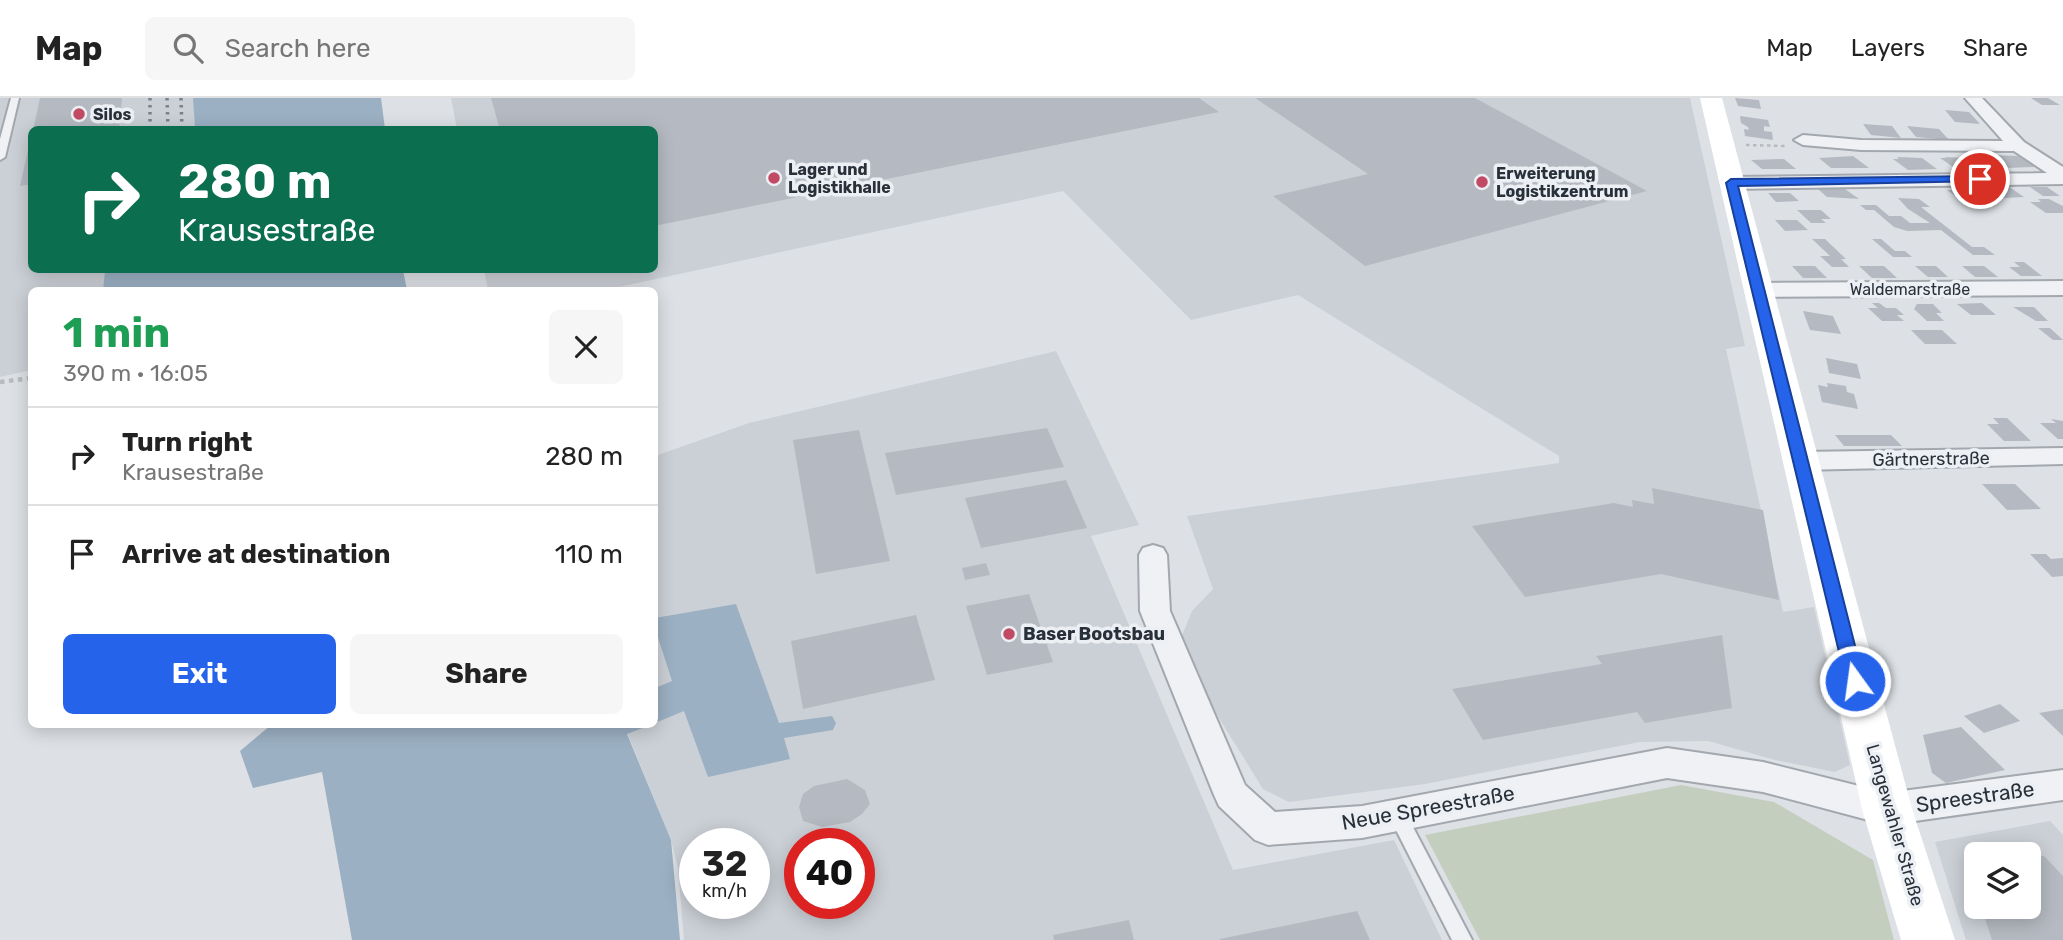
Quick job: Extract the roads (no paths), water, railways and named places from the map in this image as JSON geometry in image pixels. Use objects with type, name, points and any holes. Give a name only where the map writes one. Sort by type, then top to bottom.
[{"type":"street","name":"Langewahler Straße","points":[[1711,98],[1887,809],[1928,940]]},
{"type":"street","points":[[1973,98],[2018,146],[2063,176]]},
{"type":"street","points":[[1804,140],[1861,145],[2018,146]]},
{"type":"street","points":[[1731,183],[2063,176]]},
{"type":"street","name":"Waldemarstraße","points":[[1757,290],[2063,288]]},
{"type":"street","name":"Gärtnerstraße","points":[[1800,461],[2063,456]]},
{"type":"street","name":"Neue Spreestraße","points":[[1153,555],[1155,611],[1232,795],[1268,830],[1362,822],[1398,816],[1667,763],[1763,777],[1887,809]]},
{"type":"street","name":"Spreestraße","points":[[1887,809],[2063,785]]},
{"type":"lane","points":[[0,157],[15,98]]},
{"type":"lane","points":[[1398,816],[1462,940]]},
{"type":"water","points":[[193,98],[381,98],[385,126],[195,126]]},
{"type":"water","points":[[105,273],[404,273],[406,287],[103,287]]},
{"type":"water","points":[[736,604],[779,723],[832,716],[836,723],[833,730],[784,738],[790,759],[708,777],[684,711],[658,722],[658,687],[672,681],[658,637],[658,617]]},
{"type":"water","points":[[267,728],[642,728],[627,734],[671,840],[680,940],[352,940],[322,772],[253,788],[240,751]]},
{"type":"railway","points":[[150,98],[150,126]]},
{"type":"railway","points":[[167,98],[168,126]]},
{"type":"railway","points":[[181,98],[182,126]]},
{"type":"place","name":"Silos","points":[[79,114]]},
{"type":"place","name":"Lager und Logistikhalle","points":[[774,178]]},
{"type":"place","name":"Erweiterung Logistikzentrum","points":[[1482,182]]},
{"type":"place","name":"Baser Bootsbau","points":[[1009,634]]}]
